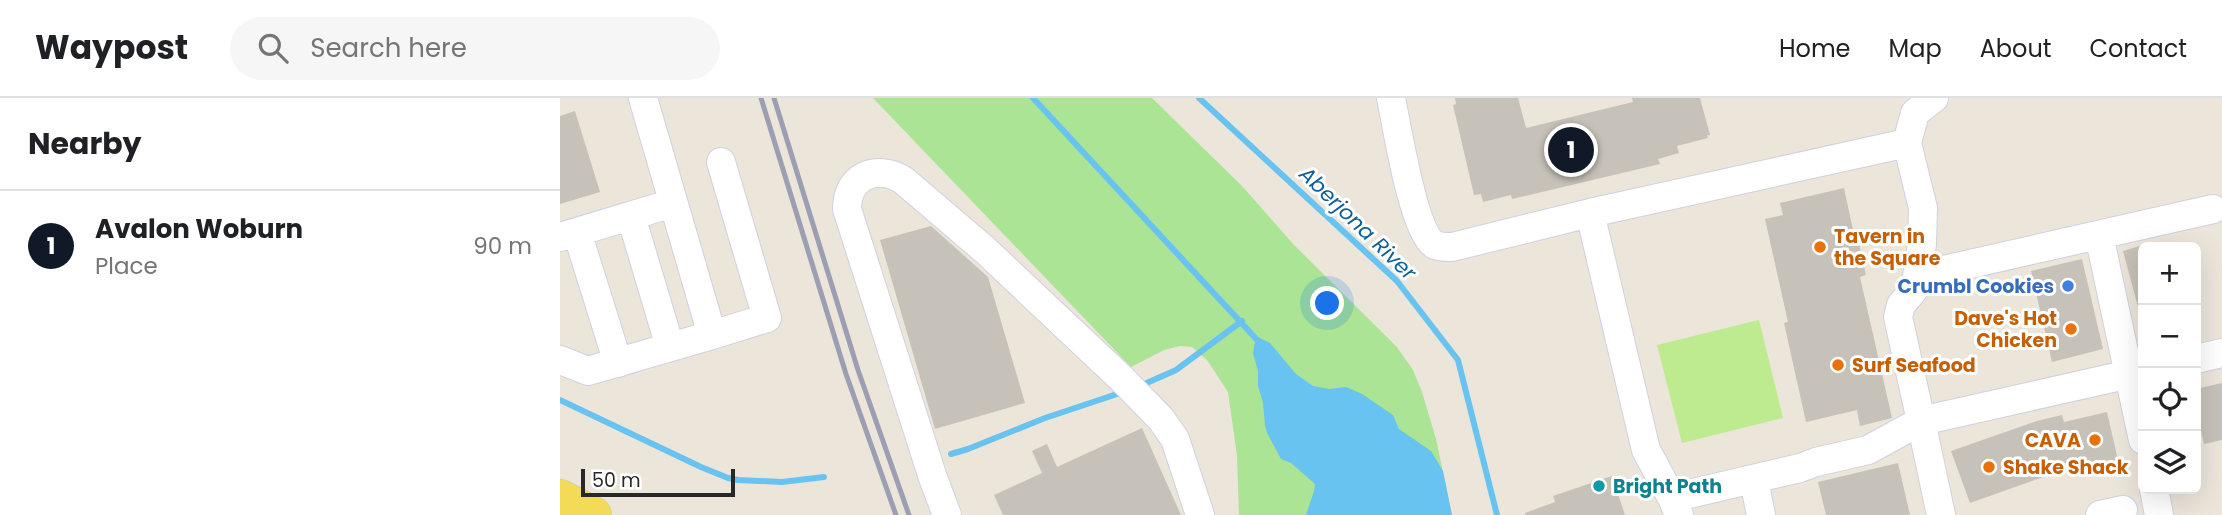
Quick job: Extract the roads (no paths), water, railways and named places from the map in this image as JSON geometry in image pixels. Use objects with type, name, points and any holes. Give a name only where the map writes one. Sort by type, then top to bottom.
[{"type":"main road","points":[[560,498],[593,515]]},
{"type":"lane","points":[[643,98],[712,335]]},
{"type":"lane","points":[[1391,98],[1415,208],[1425,235],[1437,246],[1452,247],[1590,213],[1907,143]]},
{"type":"lane","points":[[1934,98],[1915,113],[1907,143],[1923,208],[1922,244],[1913,291],[1900,305],[1898,317],[1941,515]]},
{"type":"lane","points":[[560,360],[589,371],[767,318],[721,162]]},
{"type":"lane","points":[[947,515],[849,216],[847,202],[856,182],[876,173],[890,174],[903,180],[985,250],[1131,387],[1161,419],[1175,439],[1200,515]]},
{"type":"lane","points":[[618,363],[568,234],[673,203]]},
{"type":"lane","points":[[1917,276],[2213,209]]},
{"type":"lane","points":[[1590,213],[1646,450],[1675,506],[1754,480],[1868,450],[1921,421],[2136,372]]},
{"type":"lane","points":[[631,216],[670,347]]},
{"type":"lane","points":[[2099,235],[2136,372],[2142,431]]},
{"type":"lane","points":[[2201,358],[2222,353]]},
{"type":"lane","points":[[1754,480],[1761,515]]},
{"type":"lane","points":[[2155,494],[2159,515]]},
{"type":"water","points":[[1256,336],[1270,343],[1296,374],[1313,386],[1329,389],[1346,387],[1362,394],[1393,415],[1399,429],[1431,451],[1443,471],[1452,515],[1306,515],[1315,484],[1291,463],[1281,459],[1267,433],[1253,353]]},
{"type":"waterway","points":[[1033,98],[1260,343]]},
{"type":"waterway","name":"Aberjona River","points":[[1199,98],[1397,281],[1458,360],[1497,515]]},
{"type":"waterway","points":[[1140,386],[1176,370],[1242,321]]},
{"type":"waterway","points":[[951,454],[1123,392]]},
{"type":"waterway","points":[[560,400],[728,478],[782,482],[824,477]]},
{"type":"railway","points":[[761,98],[846,374],[896,515]]},
{"type":"railway","points":[[774,98],[858,370],[909,515]]},
{"type":"place","name":"Avalon Woburn","points":[[1571,150]]},
{"type":"place","name":"Tavern in the Square","points":[[1820,247]]},
{"type":"place","name":"Crumbl Cookies","points":[[2068,286]]},
{"type":"place","name":"Dave's Hot Chicken","points":[[2071,329]]},
{"type":"place","name":"Surf Seafood","points":[[1838,365]]},
{"type":"place","name":"CAVA","points":[[2095,440]]},
{"type":"place","name":"Shake Shack","points":[[1989,467]]},
{"type":"place","name":"Bright Path","points":[[1599,486]]}]
